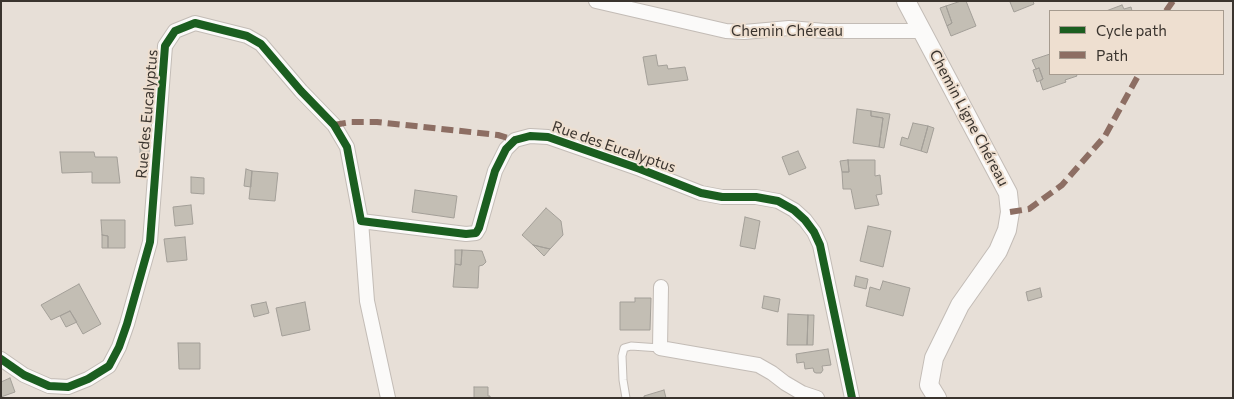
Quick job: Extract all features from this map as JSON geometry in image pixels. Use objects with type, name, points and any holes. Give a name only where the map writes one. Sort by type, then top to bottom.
[{"type":"street","name":"Chemin Chéreau","points":[[596,1],[726,31],[744,32],[789,28],[825,31],[922,31]]},
{"type":"street","name":"Chemin Ligne Chéreau","points":[[906,1],[1008,193],[1010,212],[1007,230],[998,251],[960,304],[934,358],[929,384],[937,398]]},
{"type":"street","name":"Rue des Eucalyptus","points":[[1,359],[24,375],[49,386],[68,387],[88,379],[108,366],[119,347],[150,242],[166,46],[174,31],[195,23],[247,36],[261,44],[301,91],[334,125],[347,147],[361,221],[367,302],[388,398]]},
{"type":"street","name":"Rue des Eucalyptus","points":[[361,221],[466,234],[476,233],[495,171],[506,149],[515,140],[530,136],[548,137],[640,168],[701,193],[722,197],[756,197],[778,202],[794,210],[805,220],[814,232],[820,245],[852,398]]},
{"type":"street","points":[[660,288],[660,348],[758,365],[802,394],[817,398]]},
{"type":"lane","points":[[626,398],[622,356],[624,348],[631,346],[660,348]]},
{"type":"building","points":[[966,1],[976,26],[951,36],[947,26],[952,23],[946,6]]},
{"type":"building","points":[[1033,1],[1034,4],[1014,12],[1010,2]]},
{"type":"building","points":[[1122,5],[1124,9],[1131,7],[1132,10],[1109,10]]},
{"type":"building","points":[[946,6],[952,23],[947,26],[940,8]]},
{"type":"building","points":[[1049,54],[1049,75],[1077,76],[1043,90],[1040,81],[1043,79],[1039,68],[1036,69],[1032,60]]},
{"type":"building","points":[[656,55],[658,66],[667,65],[668,69],[685,67],[688,80],[648,85],[643,57]]},
{"type":"building","points":[[1039,68],[1043,79],[1037,82],[1033,70]]},
{"type":"building","points":[[857,109],[871,111],[871,116],[883,118],[879,147],[853,143]]},
{"type":"building","points":[[871,111],[890,114],[884,148],[879,147],[883,118],[871,116]]},
{"type":"building","points":[[913,123],[928,126],[921,151],[900,145],[902,137],[908,139]]},
{"type":"building","points":[[928,126],[934,128],[927,153],[921,151]]},
{"type":"building","points":[[140,146],[150,147],[149,154],[140,153]]},
{"type":"building","points":[[798,151],[806,168],[789,175],[782,157]]},
{"type":"building","points":[[60,152],[94,152],[95,157],[117,157],[120,183],[92,183],[92,172],[62,173]]},
{"type":"building","points":[[848,160],[875,160],[875,176],[880,175],[882,194],[876,195],[879,205],[855,209],[851,189],[843,189],[842,172],[849,172]]},
{"type":"building","points":[[848,160],[849,172],[842,172],[840,161]]},
{"type":"building","points":[[246,169],[252,171],[251,187],[244,186]]},
{"type":"building","points":[[252,171],[278,173],[275,201],[249,199]]},
{"type":"building","points":[[191,177],[204,178],[204,194],[191,193]]},
{"type":"building","points":[[415,190],[457,196],[454,218],[412,212]]},
{"type":"building","points":[[191,205],[193,224],[175,226],[173,207]]},
{"type":"building","points":[[546,208],[561,221],[563,235],[550,249],[533,245],[522,235]]},
{"type":"building","points":[[745,217],[760,221],[755,249],[740,246]]},
{"type":"building","points":[[101,220],[125,220],[125,248],[108,248],[108,236],[102,235]]},
{"type":"building","points":[[868,226],[891,231],[883,267],[860,261]]},
{"type":"building","points":[[102,235],[108,236],[108,248],[102,248]]},
{"type":"building","points":[[185,237],[187,260],[167,262],[164,239]]},
{"type":"building","points":[[533,245],[550,249],[544,256]]},
{"type":"building","points":[[455,250],[462,250],[461,265],[455,264]]},
{"type":"building","points":[[462,250],[482,251],[486,262],[479,266],[478,288],[453,287],[455,264],[461,265]]},
{"type":"building","points":[[856,276],[868,279],[866,289],[854,286]]},
{"type":"building","points":[[883,281],[910,288],[903,316],[866,306],[870,287],[880,290]]},
{"type":"building","points":[[79,284],[101,324],[83,334],[70,311],[51,320],[41,305]]},
{"type":"building","points":[[1040,288],[1042,297],[1028,301],[1026,292]]},
{"type":"building","points":[[764,296],[780,299],[778,312],[762,308]]},
{"type":"building","points":[[635,298],[651,298],[650,330],[620,330],[620,302],[635,302]]},
{"type":"building","points":[[266,302],[269,313],[254,317],[251,305]]},
{"type":"building","points":[[305,302],[310,330],[282,336],[276,308]]},
{"type":"building","points":[[70,311],[77,322],[66,327],[60,316]]},
{"type":"building","points":[[788,314],[808,315],[807,345],[787,345]]},
{"type":"building","points":[[808,315],[814,315],[813,345],[807,345]]},
{"type":"building","points":[[178,343],[200,343],[200,369],[179,369]]},
{"type":"building","points":[[828,349],[831,365],[822,366],[823,370],[821,373],[814,372],[813,368],[805,369],[804,362],[797,363],[796,354]]},
{"type":"building","points":[[10,378],[15,392],[1,397],[1,382]]},
{"type":"building","points":[[474,387],[488,387],[488,396],[490,398],[474,398]]},
{"type":"building","points":[[664,390],[666,398],[644,398],[644,396]]},
{"type":"marked path","points":[[1167,10],[1173,1]]},
{"type":"marked path","points":[[1010,212],[1029,209],[1062,185],[1105,136],[1138,75]]},
{"type":"marked path","points":[[334,125],[351,122],[377,122],[498,135],[515,140]]},
{"type":"cycle path","points":[[1,359],[24,375],[49,386],[68,387],[88,379],[109,366],[119,347],[127,324],[150,242],[165,46],[175,31],[195,23],[247,36],[261,44],[301,91],[334,125],[347,147],[361,221],[466,234],[476,233],[495,171],[506,149],[515,140],[530,136],[548,137],[640,169],[701,193],[722,197],[756,197],[778,201],[794,210],[814,232],[820,245],[852,398]]}]
